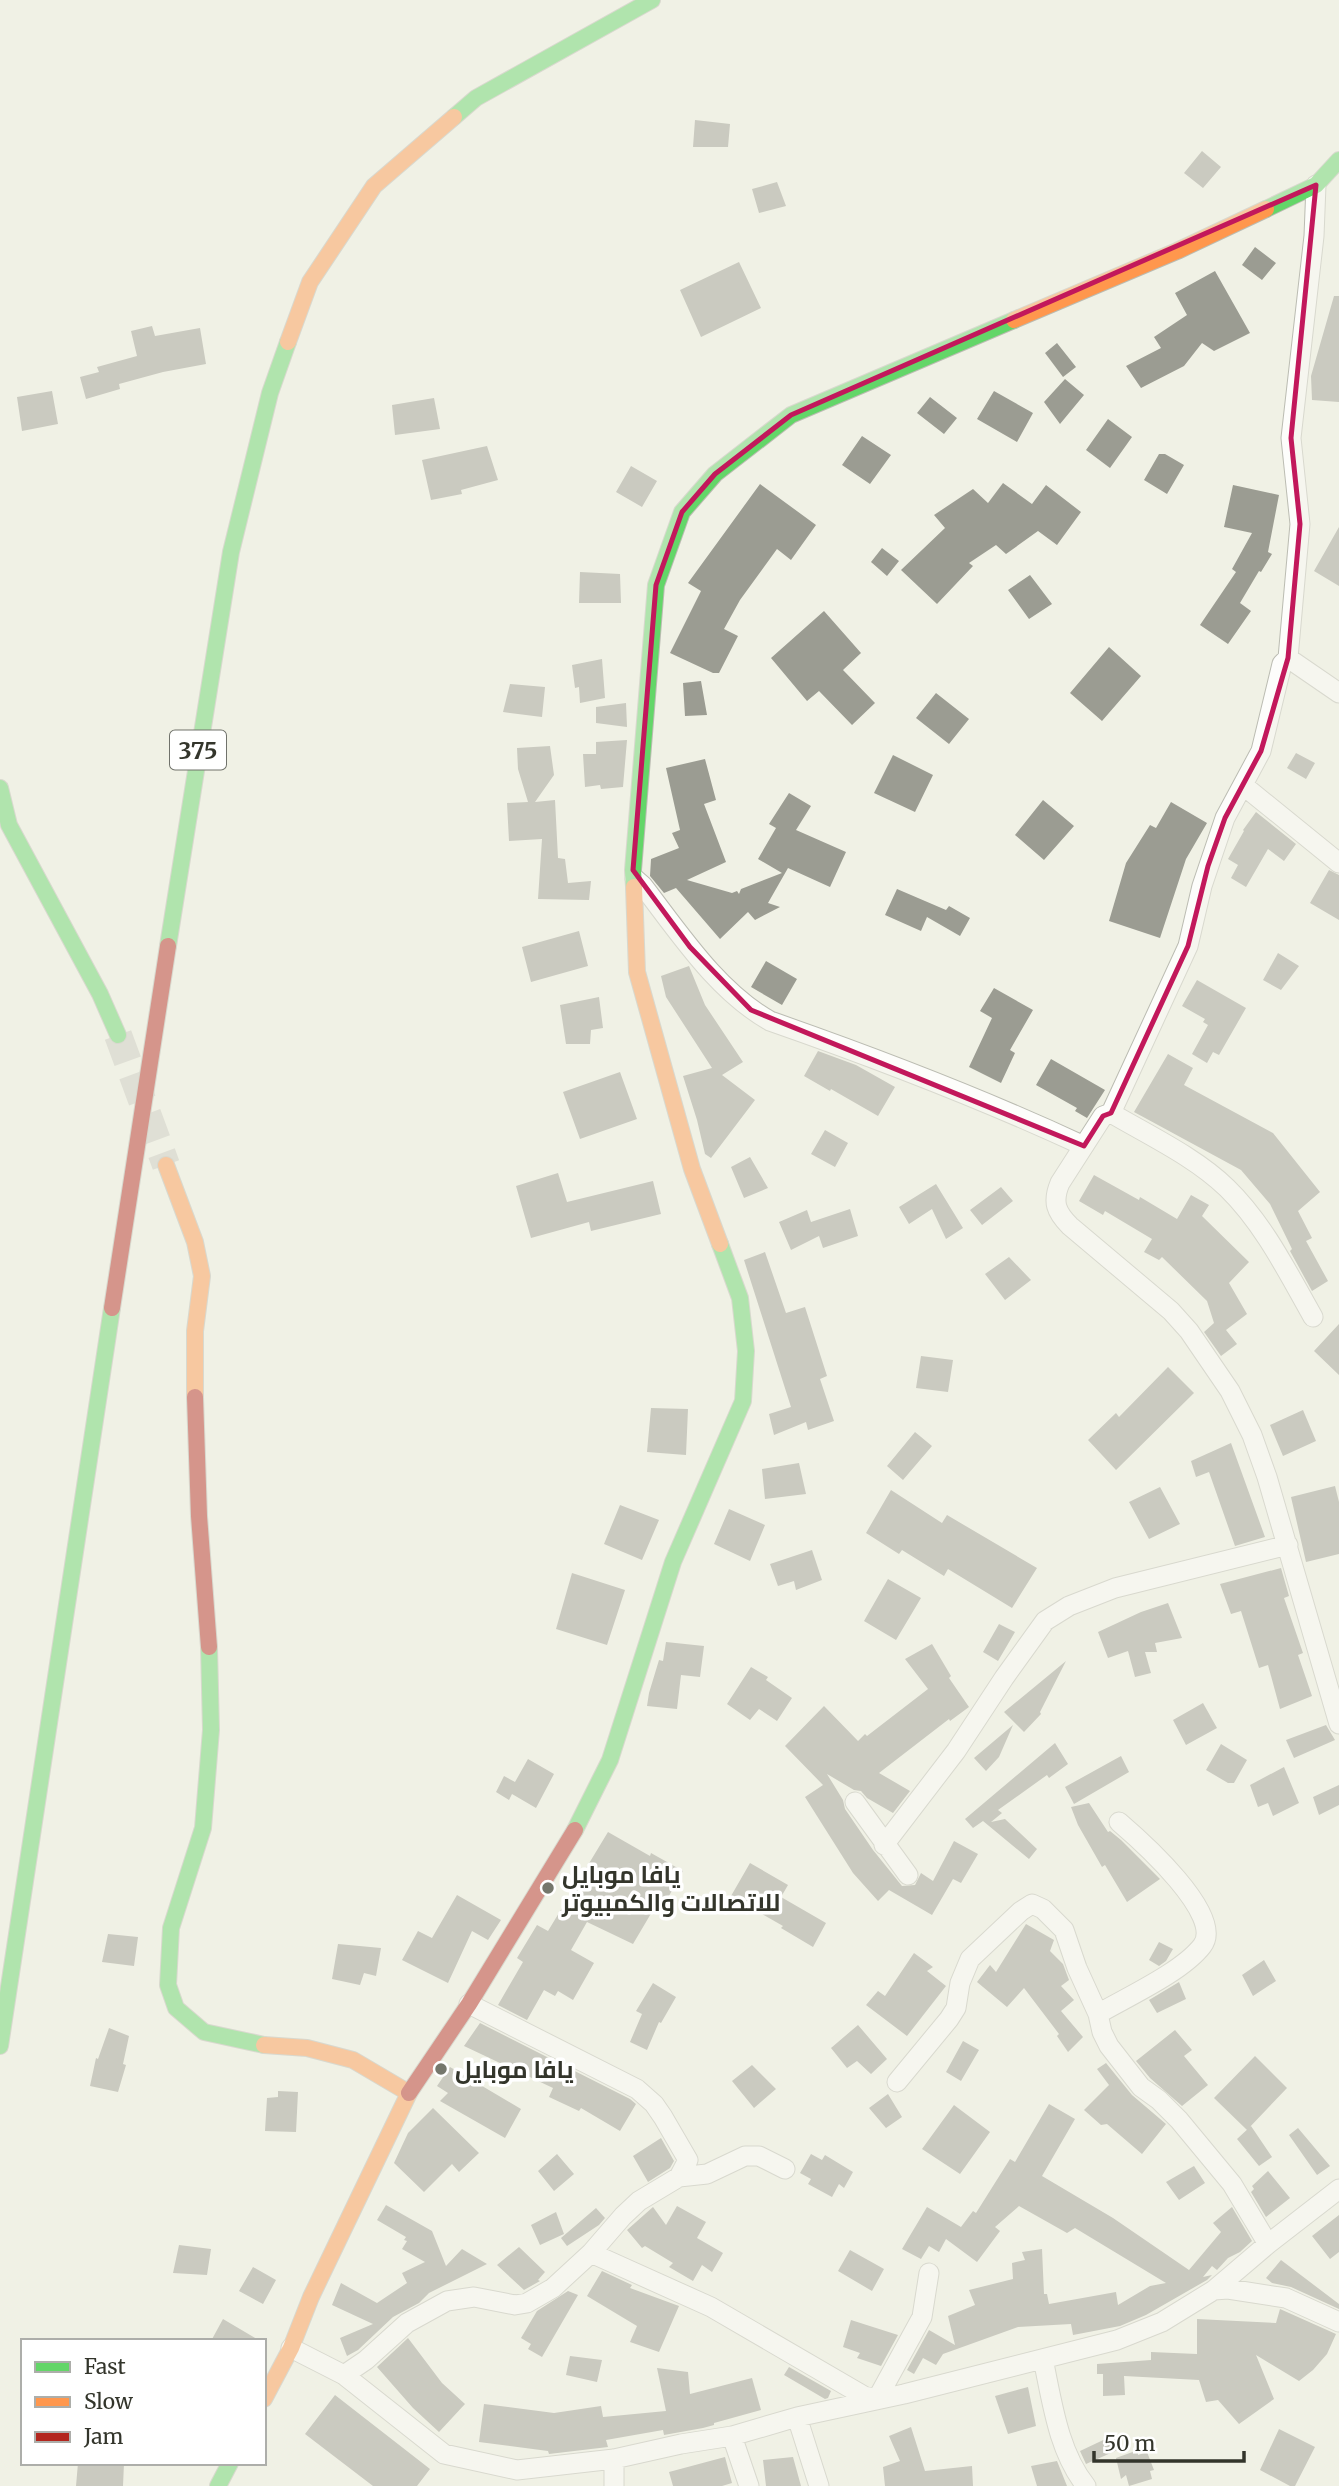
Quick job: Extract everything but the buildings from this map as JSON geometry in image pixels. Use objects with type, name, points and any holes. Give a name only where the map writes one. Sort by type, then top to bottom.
[{"type":"main road","name":"375","points":[[0,2046],[197,754],[231,552],[270,393],[310,282],[374,186],[476,99],[652,0]]},
{"type":"main road","points":[[266,2395],[291,2348],[311,2297],[409,2093],[470,2004],[583,1816],[610,1760],[673,1562],[743,1401],[746,1351],[740,1298],[692,1169],[636,972],[633,870],[656,585],[682,512],[715,474],[792,415],[1177,251],[1316,186],[1339,160]]},
{"type":"main road","points":[[0,788],[9,825],[100,993],[118,1035]]},
{"type":"main road","points":[[166,1164],[195,1242],[202,1276],[195,1331],[195,1428],[199,1516],[209,1620],[211,1730],[203,1828],[171,1928],[168,1985],[176,2008],[204,2032],[265,2045],[307,2048],[353,2060],[409,2093]]},
{"type":"main road","points":[[218,2486],[229,2465]]},
{"type":"street","points":[[1316,186],[1314,236],[1291,438],[1300,524],[1288,658],[1282,664],[1261,751],[1225,818],[1208,866],[1188,946],[1111,1113],[1103,1116],[1055,1193],[1055,1204],[1059,1215],[1171,1311],[1210,1360],[1230,1391],[1252,1435],[1288,1545],[1339,1724]]},
{"type":"street","points":[[1288,658],[1339,692]]},
{"type":"street","points":[[1244,786],[1339,863]]},
{"type":"street","points":[[635,879],[690,947],[751,1010],[769,1021],[1011,1112],[1084,1146]]},
{"type":"street","points":[[1111,1113],[1189,1159],[1241,1202],[1267,1238],[1313,1317]]},
{"type":"street","points":[[884,1845],[956,1751],[1037,1630],[1056,1613],[1115,1588],[1288,1545]]},
{"type":"street","points":[[855,1802],[908,1875]]},
{"type":"street","points":[[1098,2014],[1169,1973],[1204,1944],[1208,1930],[1201,1913],[1174,1876],[1153,1852],[1119,1822]]},
{"type":"street","points":[[897,2082],[949,2020],[956,2008],[960,1983],[970,1959],[1032,1904],[1043,1909],[1064,1930],[1077,1968],[1098,2014],[1105,2039],[1124,2068],[1141,2087],[1179,2120],[1232,2184],[1268,2244]]},
{"type":"street","points":[[470,2004],[607,2072],[646,2096],[663,2116],[688,2160],[679,2177]]},
{"type":"street","points":[[344,2375],[366,2360],[407,2323],[447,2301],[474,2297],[515,2305],[527,2303],[553,2288],[591,2253],[622,2216],[639,2201],[679,2177],[707,2174],[745,2156],[759,2156],[785,2169]]},
{"type":"street","points":[[291,2348],[344,2375],[444,2454],[517,2470],[614,2459],[732,2436],[797,2417],[1042,2359],[1142,2332],[1214,2290],[1339,2189]]},
{"type":"street","points":[[591,2253],[711,2307],[864,2396],[877,2399]]},
{"type":"street","points":[[877,2399],[922,2317],[929,2273]]},
{"type":"street","points":[[1214,2290],[1228,2288],[1286,2298],[1339,2322]]},
{"type":"street","points":[[1042,2359],[1058,2425],[1071,2461],[1086,2486]]},
{"type":"street","points":[[797,2417],[819,2486]]},
{"type":"street","points":[[732,2436],[749,2486]]},
{"type":"street","points":[[614,2459],[614,2486]]},
{"type":"highlighted area","points":[[1316,185],[1291,438],[1300,524],[1288,658],[1261,751],[1225,818],[1208,866],[1188,946],[1111,1113],[1103,1116],[1084,1146],[751,1010],[690,947],[633,870],[656,585],[682,512],[715,474],[791,415]]},
{"type":"tunnel","points":[[118,1035],[166,1165]]},
{"type":"traffic: fast","points":[[454,117],[476,98],[652,0]]},
{"type":"traffic: fast","points":[[1266,209],[1316,185],[1339,160]]},
{"type":"traffic: fast","points":[[634,887],[633,870],[656,585],[682,512],[715,474],[791,415],[1014,320]]},
{"type":"traffic: fast","points":[[168,946],[231,552],[270,393],[288,342]]},
{"type":"traffic: fast","points":[[0,788],[9,825],[100,994],[118,1035]]},
{"type":"traffic: fast","points":[[575,1830],[610,1760],[673,1562],[743,1401],[746,1351],[740,1298],[720,1244]]},
{"type":"traffic: fast","points":[[0,2046],[112,1308]]},
{"type":"traffic: fast","points":[[209,1647],[211,1730],[203,1828],[171,1928],[168,1985],[176,2008],[204,2032],[264,2045]]},
{"type":"traffic: fast","points":[[218,2486],[229,2465]]},
{"type":"traffic: slow","points":[[288,342],[310,282],[374,186],[454,117]]},
{"type":"traffic: slow","points":[[1014,320],[1177,251],[1266,209]]},
{"type":"traffic: slow","points":[[634,887],[637,972],[692,1169],[720,1244]]},
{"type":"traffic: slow","points":[[166,1165],[195,1242],[202,1276],[195,1331],[195,1397]]},
{"type":"traffic: slow","points":[[264,2045],[307,2048],[353,2060],[409,2093],[311,2297],[291,2348],[266,2395]]},
{"type":"traffic: jam","points":[[112,1308],[168,946]]},
{"type":"traffic: jam","points":[[195,1397],[199,1516],[209,1647]]},
{"type":"traffic: jam","points":[[409,2093],[469,2004],[575,1830]]},
{"type":"place","name":"يافا موبايل للاتصالات والكمبيوتر","points":[[548,1888]]},
{"type":"place","name":"يافا موبايل","points":[[441,2069]]}]
